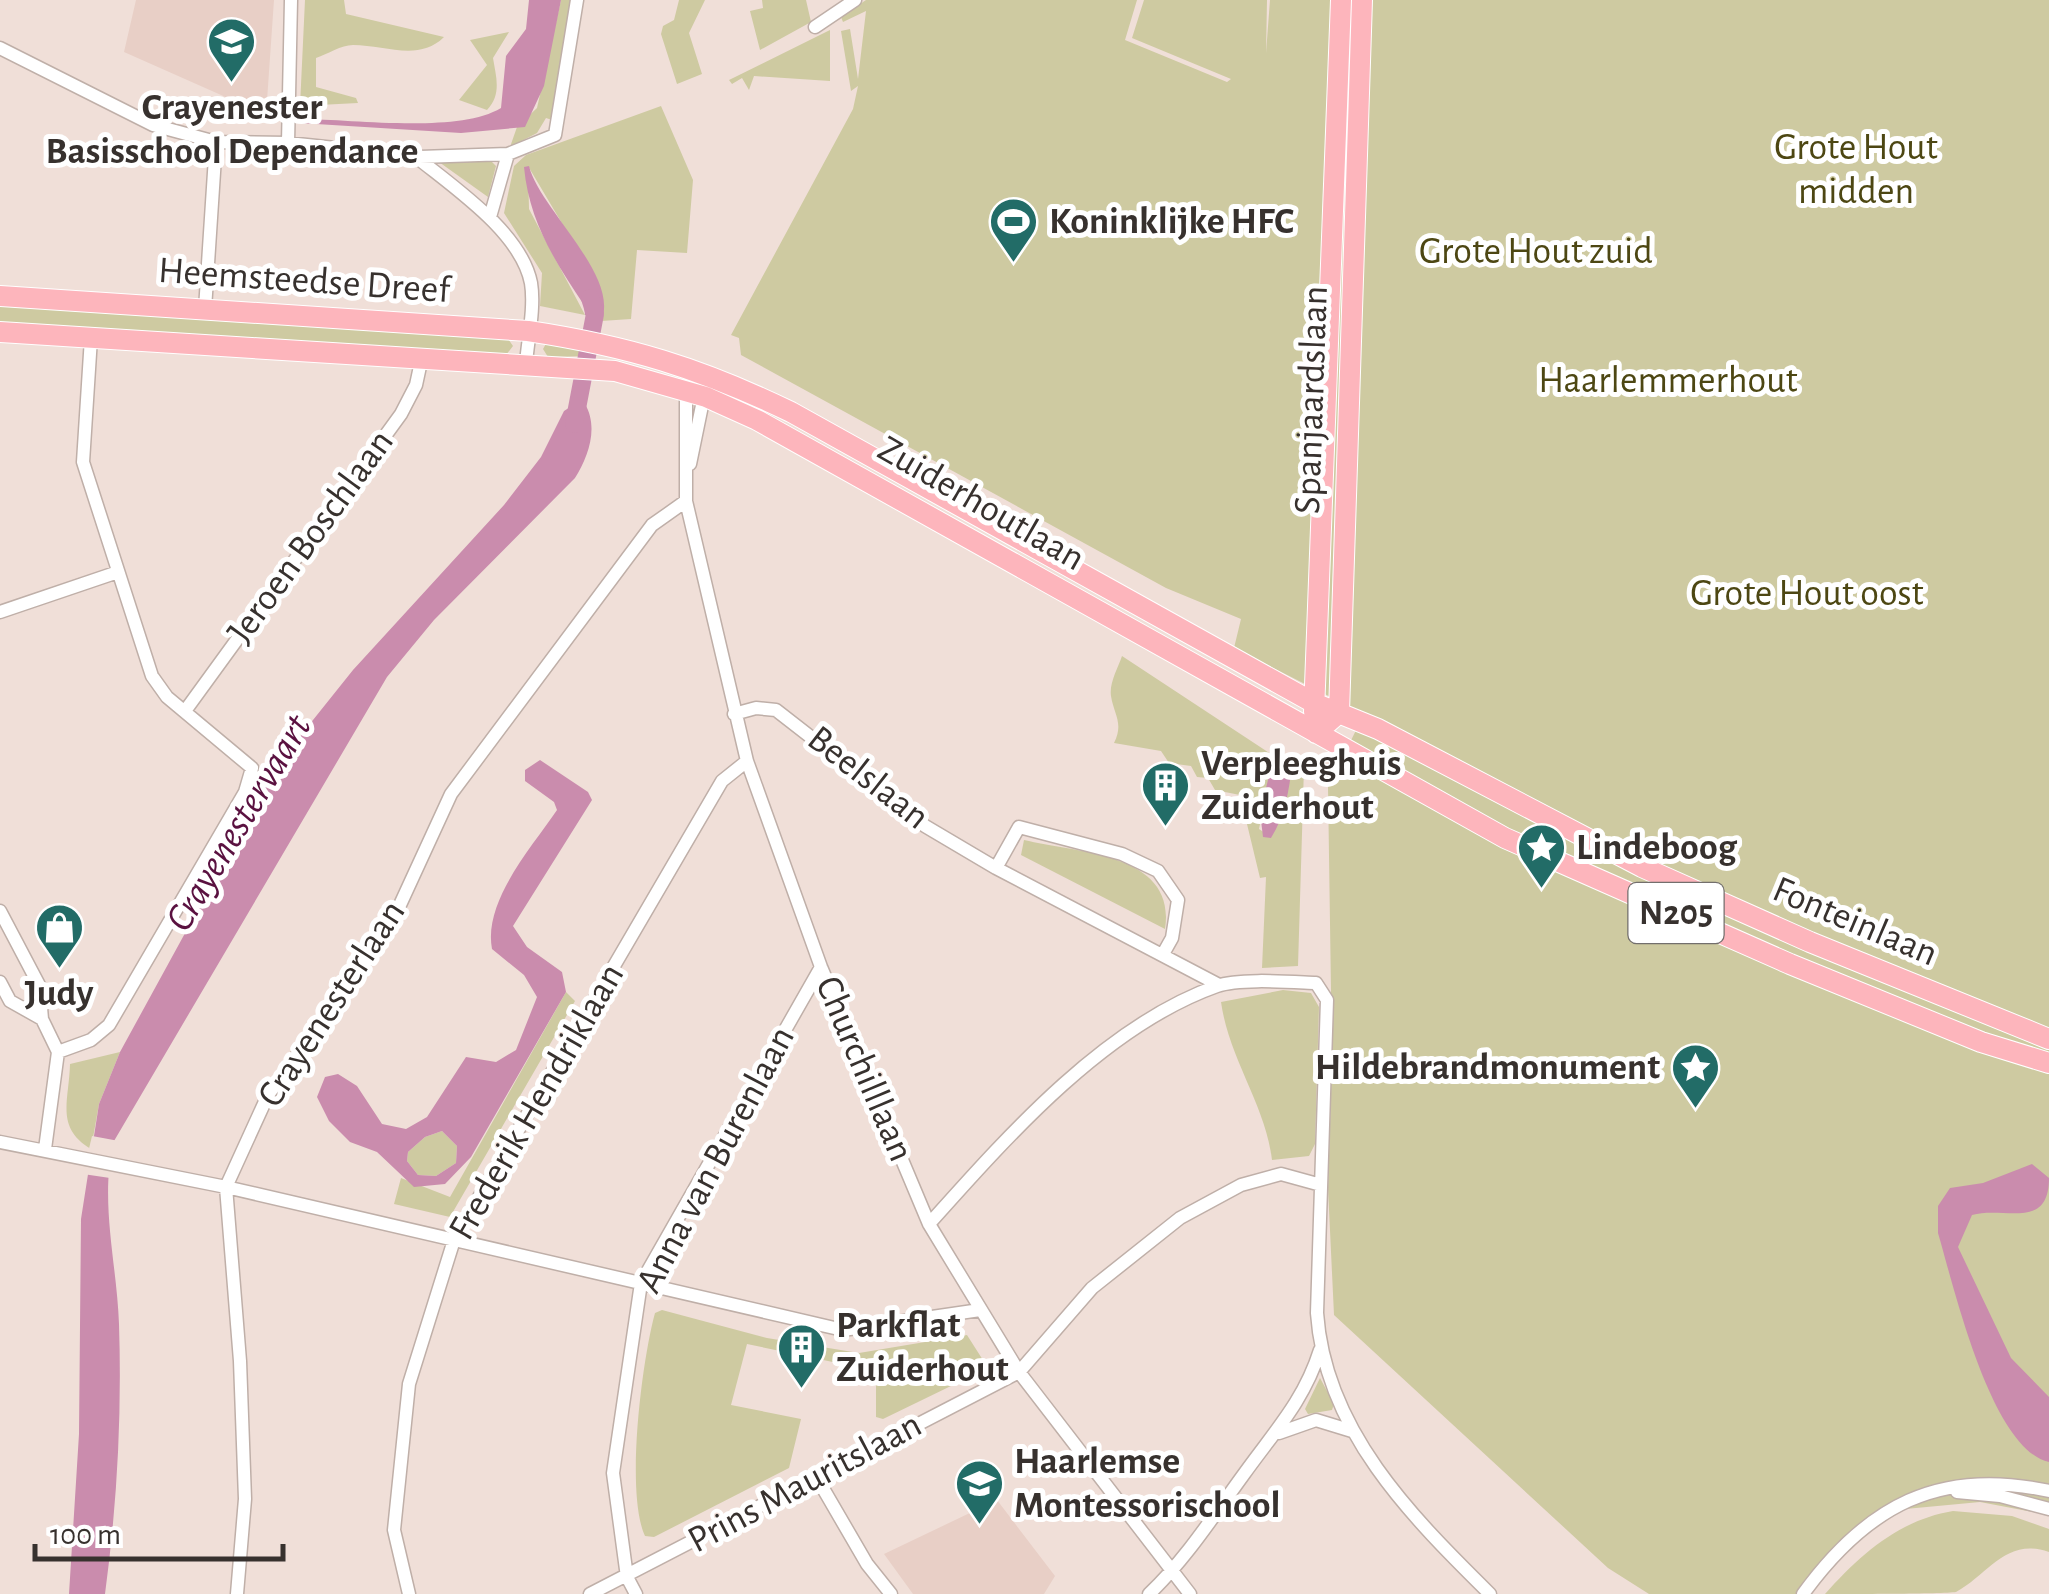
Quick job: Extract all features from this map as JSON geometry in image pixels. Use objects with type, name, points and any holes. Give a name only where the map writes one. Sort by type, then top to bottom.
[{"type":"main road","name":"Spanjaardslaan","points":[[1315,733],[1341,0]]},
{"type":"main road","name":"Spanjaardslaan","points":[[1339,712],[1362,0]]},
{"type":"main road","name":"Heemsteedse Dreef","points":[[0,296],[528,331],[592,342]]},
{"type":"main road","name":"Heemsteedse Dreef","points":[[0,332],[590,369]]},
{"type":"main road","name":"Zuiderhoutlaan","points":[[592,342],[703,370],[791,412],[1314,703]]},
{"type":"main road","name":"Zuiderhoutlaan","points":[[590,369],[696,394],[866,479],[1315,733]]},
{"type":"main road","name":"Fonteinlaan","points":[[1314,703],[1339,712],[1658,874],[1810,942],[2049,1040]]},
{"type":"main road","points":[[1315,733],[1339,712]]},
{"type":"main road","name":"Fonteinlaan","points":[[1315,733],[1504,838],[1790,964],[1981,1042],[2049,1063]]},
{"type":"street","points":[[288,143],[291,0]]},
{"type":"street","points":[[0,48],[153,125],[216,142],[288,143],[415,156],[508,154],[555,135],[577,0]]},
{"type":"street","points":[[816,28],[855,0]]},
{"type":"street","points":[[204,309],[216,142]]},
{"type":"street","points":[[490,217],[508,154]]},
{"type":"street","points":[[415,156],[490,217],[530,283],[526,363]]},
{"type":"street","points":[[58,1052],[91,1040],[109,1025],[245,792],[252,768],[185,711],[152,676],[115,573],[82,462],[92,338]]},
{"type":"street","name":"Jeroen Boschlaan","points":[[185,711],[401,414],[416,385],[422,357]]},
{"type":"street","name":"Churchilllaan","points":[[703,370],[696,394],[686,501],[734,714],[821,967],[929,1224],[1019,1372],[1190,1594]]},
{"type":"street","name":"Churchilllaan","points":[[688,476],[696,394]]},
{"type":"street","name":"Crayenesterlaan","points":[[237,1594],[245,1499],[240,1362],[226,1187],[268,1095],[388,931],[451,794],[652,525],[686,501]]},
{"type":"street","points":[[0,612],[115,573]]},
{"type":"street","name":"Beelslaan","points":[[734,714],[756,708],[776,710],[925,826],[996,868],[1219,985]]},
{"type":"street","name":"Frederik Hendriklaan","points":[[409,1594],[394,1530],[409,1384],[454,1240],[722,781],[748,761]]},
{"type":"street","points":[[996,868],[1019,827],[1122,854],[1158,871],[1178,900],[1172,938],[1163,954]]},
{"type":"street","points":[[0,912],[40,985],[42,1019],[58,1052],[45,1149]]},
{"type":"street","name":"Anna van Burenlaan","points":[[636,1594],[626,1577],[613,1474],[641,1283],[821,967]]},
{"type":"street","points":[[0,982],[10,1001],[42,1019]]},
{"type":"street","points":[[929,1224],[1023,1120],[1103,1052],[1219,985],[1316,983],[1324,991],[1328,1007],[1320,1350],[1311,1379],[1278,1434],[1259,1453],[1174,1570],[1149,1594]]},
{"type":"street","points":[[0,1142],[226,1187],[843,1330],[980,1310]]},
{"type":"street","points":[[1019,1372],[1092,1288],[1180,1218],[1241,1185],[1281,1174],[1322,1185]]},
{"type":"street","points":[[1320,1350],[1352,1430],[1384,1481],[1423,1528],[1490,1594]]},
{"type":"street","name":"Prins Mauritslaan","points":[[590,1594],[1019,1372]]},
{"type":"street","points":[[1278,1434],[1316,1420],[1352,1430]]},
{"type":"street","points":[[816,1478],[867,1564],[891,1594]]},
{"type":"street","points":[[1802,1594],[1849,1536],[1903,1504],[1974,1483],[2049,1491]]},
{"type":"street","points":[[1944,1491],[2000,1496],[2049,1509]]},
{"type":"shaded area","name":"Crayenester Basisschool Dependance","points":[[136,0],[274,0],[266,115],[124,52]]},
{"type":"shaded area","points":[[529,0],[561,0],[544,86],[525,127],[461,133],[300,123],[300,119],[459,121],[501,108],[506,56],[526,29]]},
{"type":"shaded area","points":[[529,166],[547,202],[600,284],[604,303],[601,321],[585,315],[584,305],[545,239],[527,187],[524,167]]},
{"type":"shaded area","points":[[578,402],[585,404],[589,413],[591,432],[588,452],[575,478],[434,620],[387,677],[114,1141],[108,1209],[119,1324],[120,1392],[113,1527],[105,1594],[69,1594],[79,1434],[81,1219],[99,1104],[120,1052],[277,765],[353,670],[504,505],[541,457],[564,411]]},
{"type":"shaded area","points":[[1274,756],[1292,765],[1286,803],[1271,838],[1263,837],[1260,812]]},
{"type":"shaded area","points":[[540,760],[588,792],[592,800],[513,926],[527,947],[562,972],[566,992],[471,1157],[445,1184],[414,1187],[377,1152],[350,1142],[329,1121],[317,1097],[325,1077],[338,1074],[357,1086],[382,1124],[406,1129],[427,1117],[466,1057],[496,1062],[516,1050],[537,997],[524,975],[492,949],[491,931],[512,875],[557,810],[554,802],[525,781],[525,770]],"holes":[[[442,1131],[457,1146],[456,1163],[436,1176],[418,1175],[407,1161],[408,1152],[425,1137]]]},
{"type":"shaded area","points":[[2032,1164],[2049,1178],[2041,1205],[2023,1213],[1972,1215],[1958,1247],[2011,1358],[2049,1397],[2049,1462],[2028,1451],[2009,1428],[1993,1398],[1965,1326],[1938,1233],[1938,1206],[1950,1188],[1983,1183]]},
{"type":"shaded area","name":"Haarlemse Montessorischool","points":[[997,1500],[1055,1576],[1044,1594],[913,1594],[884,1554]]},
{"type":"green space","points":[[305,0],[344,0],[346,14],[444,37],[434,45],[413,51],[353,45],[316,58],[316,87],[356,98],[358,103],[300,106]]},
{"type":"green space","points":[[561,0],[571,0],[552,120],[546,118],[537,133],[510,147],[517,127],[537,108]]},
{"type":"green space","points":[[679,0],[705,0],[689,33],[702,74],[677,84],[661,34],[663,26],[674,20]]},
{"type":"green space","points":[[762,0],[806,0],[811,22],[760,50],[750,11],[763,8]]},
{"type":"green space","name":"Haarlemmerhout","points":[[866,0],[1137,0],[1125,40],[1227,82],[1231,79],[1132,38],[1144,0],[1267,0],[1266,53],[1270,0],[2049,0],[2049,1515],[1980,1502],[1884,1511],[1796,1594],[1649,1594],[1608,1568],[1334,1315],[1328,1188],[1332,1059],[1328,787],[1364,714],[1234,648],[1241,619],[1166,588],[741,355],[739,338],[731,335],[853,109],[858,86],[851,91],[841,31],[850,29],[858,79],[866,11],[843,22],[841,17]]},
{"type":"green space","points":[[830,30],[830,81],[754,76],[749,90],[742,78],[732,84],[729,80]]},
{"type":"green space","points":[[509,32],[493,58],[497,85],[492,104],[487,110],[459,100],[487,65],[470,40]]},
{"type":"green space","points":[[661,106],[693,180],[687,253],[637,250],[631,319],[601,321],[579,252],[528,166],[529,209],[585,315],[540,306],[542,273],[504,213],[514,166],[526,155]]},
{"type":"green space","points":[[439,162],[492,162],[496,166],[488,197]]},
{"type":"green space","points":[[0,304],[506,336],[513,346],[506,355],[0,322]]},
{"type":"green space","points":[[547,342],[592,349],[590,356],[548,357],[543,349]]},
{"type":"green space","points":[[1122,656],[1274,756],[1259,829],[1271,837],[1284,810],[1292,765],[1304,767],[1298,966],[1262,968],[1266,877],[1260,878],[1240,795],[1215,790],[1208,778],[1197,777],[1191,766],[1169,763],[1161,751],[1114,743],[1118,724],[1111,691]]},
{"type":"green space","points":[[1024,840],[1096,854],[1140,871],[1156,885],[1165,904],[1165,929],[1021,855]]},
{"type":"green space","points":[[1283,990],[1311,993],[1319,1007],[1315,1144],[1309,1156],[1272,1160],[1263,1121],[1232,1043],[1221,1002]]},
{"type":"green space","points":[[566,992],[575,1001],[450,1217],[394,1204],[401,1178],[450,1197]]},
{"type":"green space","points":[[120,1052],[99,1104],[91,1149],[72,1132],[68,1122],[70,1064]]},
{"type":"green space","points":[[442,1131],[457,1146],[456,1163],[436,1176],[418,1175],[407,1161],[408,1152],[425,1137]]},
{"type":"green space","points":[[662,1310],[767,1338],[859,1353],[967,1335],[988,1368],[883,1419],[876,1417],[876,1371],[747,1344],[731,1405],[801,1419],[789,1468],[654,1537],[645,1536],[636,1490],[638,1426],[650,1334],[655,1313]]},
{"type":"green space","points":[[1320,1378],[1334,1404],[1332,1410],[1308,1414],[1305,1409]]},
{"type":"green space","points":[[1953,1511],[2012,1516],[2049,1529],[2049,1552],[2021,1549],[2009,1553],[1956,1592],[1825,1594],[1882,1541],[1915,1522]]},
{"type":"pier","points":[[92,1136],[119,1141],[110,1178],[83,1174]]},
{"type":"waterway","name":"Crayenestervaart","points":[[574,424],[595,314],[590,298]]},
{"type":"place","name":"Crayenester Basisschool Dependance","points":[[232,84]]},
{"type":"place","name":"Koninklijke HFC","points":[[1014,264]]},
{"type":"place","name":"Verpleeghuis Zuiderhout","points":[[1166,828]]},
{"type":"place","name":"Lindeboog","points":[[1541,890]]},
{"type":"place","name":"Judy","points":[[59,970]]},
{"type":"place","name":"Hildebrandmonument","points":[[1695,1110]]},
{"type":"place","name":"Parkflat Zuiderhout","points":[[801,1390]]},
{"type":"place","name":"Haarlemse Montessorischool","points":[[979,1526]]},
{"type":"park label","name":"Grote Hout midden","points":[[1856,170]]},
{"type":"park label","name":"Grote Hout zuid","points":[[1536,252]]},
{"type":"park label","name":"Grote Hout oost","points":[[1807,594]]}]
